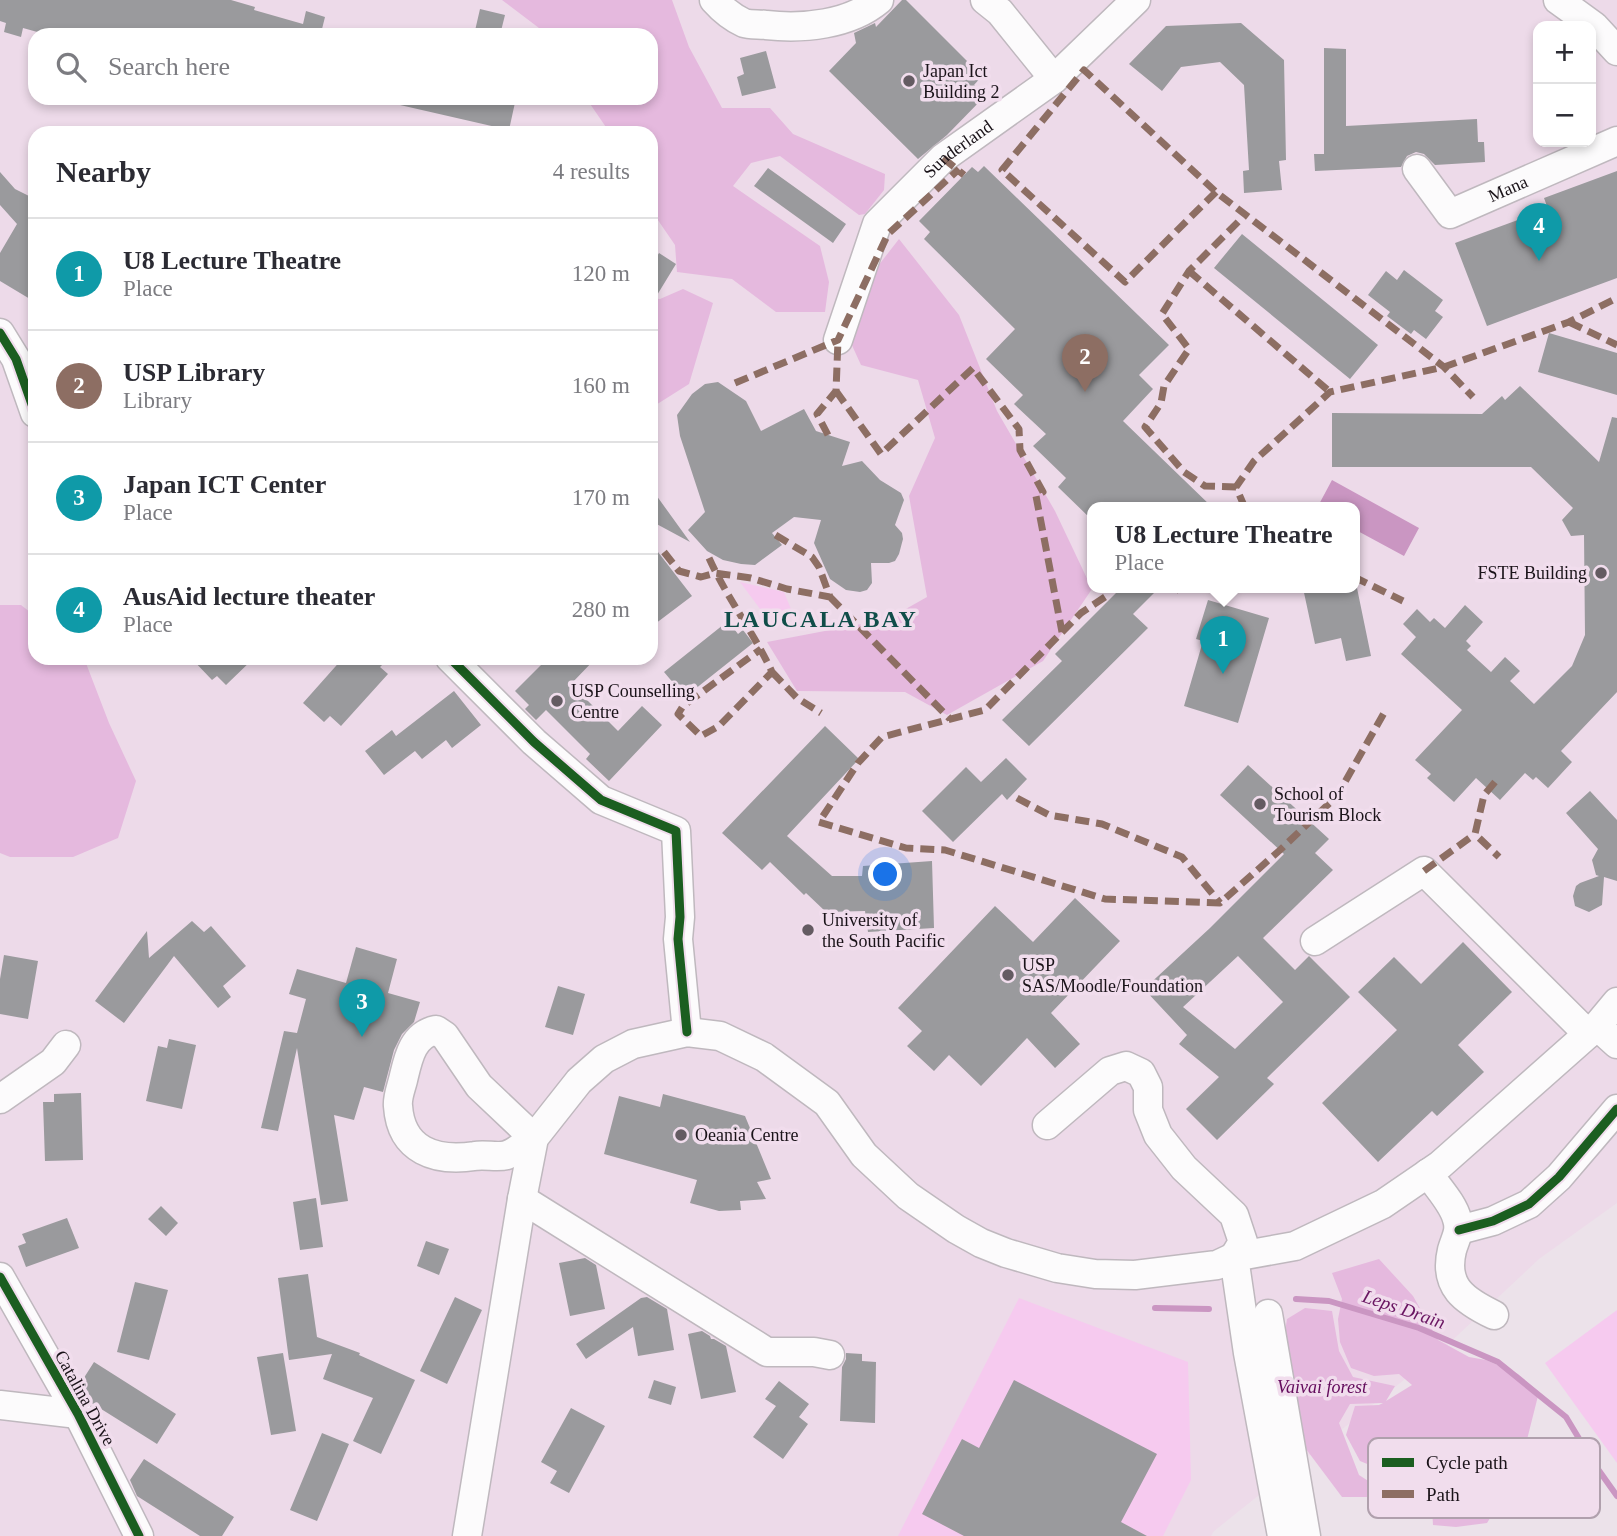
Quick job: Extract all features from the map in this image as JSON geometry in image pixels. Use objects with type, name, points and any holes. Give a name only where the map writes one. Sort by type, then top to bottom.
[{"type":"street","points":[[714,0],[722,9],[745,23],[791,28],[834,21],[869,8],[879,0]]},
{"type":"street","points":[[985,0],[1000,12],[1054,79]]},
{"type":"street","name":"Sunderland","points":[[838,340],[877,224],[943,158],[1054,79],[1136,0]]},
{"type":"street","points":[[1558,0],[1594,26],[1617,51]]},
{"type":"street","name":"Mana","points":[[1417,169],[1450,214],[1617,141]]},
{"type":"street","points":[[0,333],[16,359],[28,393]]},
{"type":"street","points":[[457,665],[534,742],[601,800],[676,831],[680,917],[678,939],[687,1032]]},
{"type":"street","points":[[1315,941],[1424,871],[1601,1035]]},
{"type":"street","points":[[534,1138],[479,1086],[444,1036],[436,1030],[425,1033],[410,1052],[398,1104],[407,1137],[419,1149],[438,1156],[459,1158],[507,1155],[534,1138],[579,1081],[604,1059],[633,1044],[687,1032],[720,1037],[764,1057],[827,1103],[864,1155],[908,1196],[948,1224],[994,1248],[1057,1268],[1109,1274],[1135,1275],[1217,1265],[1234,1257],[1295,1246],[1383,1205],[1428,1173],[1601,1035],[1617,1002]]},
{"type":"street","points":[[0,1099],[53,1062],[65,1045]]},
{"type":"street","points":[[1047,1125],[1110,1071],[1126,1066],[1141,1073],[1148,1087],[1148,1110],[1158,1135],[1184,1168],[1234,1215],[1243,1242],[1234,1257],[1248,1353],[1282,1536]]},
{"type":"street","points":[[1459,1230],[1493,1221],[1529,1204],[1559,1177],[1617,1110]]},
{"type":"street","points":[[467,1536],[534,1138]]},
{"type":"street","points":[[1428,1173],[1457,1217],[1459,1230],[1449,1266],[1456,1289],[1471,1304],[1494,1315]]},
{"type":"street","points":[[522,1199],[767,1352],[814,1352],[830,1355]]},
{"type":"street","name":"Catalina Drive","points":[[0,1277],[78,1414],[139,1536]]},
{"type":"street","points":[[1268,1314],[1306,1536]]},
{"type":"street","points":[[0,1405],[78,1414]]},
{"type":"shaded area","name":"University of the South Pacific","points":[[0,0],[1617,0],[1617,1203],[1539,1259],[1444,1348],[1211,1536],[0,1536]]},
{"type":"shaded area","points":[[1332,480],[1419,528],[1404,556],[1360,532],[1360,502],[1320,502]]},
{"type":"shaded area","points":[[740,582],[784,592],[793,614],[766,617]]},
{"type":"shaded area","points":[[1019,1298],[1188,1362],[1191,1480],[1163,1536],[898,1536]]},
{"type":"shaded area","points":[[1617,1310],[1617,1463],[1600,1438],[1545,1363]]},
{"type":"green space","points":[[502,0],[672,0],[689,47],[722,108],[770,108],[793,134],[885,174],[884,190],[865,214],[859,215],[780,156],[751,163],[733,186],[820,246],[829,282],[825,312],[776,312],[732,279],[677,272],[675,245],[658,220],[658,126],[605,126],[591,105],[658,105],[658,28],[539,28]]},
{"type":"green space","points":[[899,239],[959,315],[997,411],[1055,511],[1087,578],[1087,593],[1089,593],[1043,661],[947,715],[905,692],[797,691],[767,642],[888,619],[927,597],[909,496],[935,438],[918,380],[861,365],[850,341],[871,275]]},
{"type":"green space","points":[[683,289],[713,303],[689,384],[658,404],[658,299]]},
{"type":"green space","points":[[0,605],[21,605],[28,610],[28,665],[87,665],[109,723],[136,781],[118,838],[73,857],[10,857],[0,853]]},
{"type":"green space","name":"Vaivai forest","points":[[1379,1259],[1413,1296],[1438,1340],[1469,1357],[1486,1360],[1518,1374],[1539,1392],[1527,1438],[1368,1438],[1368,1464],[1360,1461],[1346,1435],[1355,1406],[1383,1403],[1350,1404],[1339,1423],[1359,1475],[1368,1481],[1368,1497],[1342,1497],[1303,1445],[1282,1352],[1287,1319],[1305,1308],[1332,1311],[1339,1351],[1353,1377],[1395,1386],[1386,1401],[1412,1385],[1399,1374],[1374,1376],[1351,1368],[1340,1342],[1338,1319],[1342,1299],[1332,1273]]},
{"type":"green space","points":[[1433,1518],[1490,1518],[1487,1523],[1456,1527],[1433,1525]]},
{"type":"building","points":[[0,0],[231,0],[255,7],[254,10],[303,24],[306,11],[325,17],[322,28],[23,28],[21,37],[4,32],[6,23],[0,21]]},
{"type":"building","name":"Japan Ict Building 2","points":[[902,0],[906,0],[982,76],[974,85],[985,96],[947,135],[918,159],[829,71],[856,43],[854,33],[875,23],[876,27]]},
{"type":"building","points":[[480,9],[505,15],[502,28],[476,28]]},
{"type":"building","points":[[1241,23],[1284,60],[1286,160],[1279,161],[1282,190],[1244,193],[1243,171],[1249,170],[1244,85],[1220,62],[1181,67],[1162,91],[1129,64],[1166,26]]},
{"type":"building","points":[[1324,48],[1346,49],[1346,126],[1477,119],[1478,142],[1484,142],[1485,162],[1435,165],[1424,154],[1416,152],[1407,156],[1401,167],[1315,171],[1314,154],[1324,154]]},
{"type":"building","points":[[766,51],[776,88],[742,96],[737,77],[744,74],[740,58]]},
{"type":"building","points":[[400,105],[514,105],[510,126],[492,126]]},
{"type":"building","points":[[984,166],[1169,345],[1139,375],[1153,389],[1123,421],[1207,502],[1087,502],[1087,515],[1058,487],[1066,478],[1033,446],[1046,434],[1014,404],[1023,395],[986,359],[1015,329],[924,239],[930,232],[919,221],[972,167],[978,172]]},
{"type":"building","points":[[768,168],[846,224],[833,243],[754,186]]},
{"type":"building","points":[[1617,171],[1617,278],[1487,326],[1455,243],[1548,209],[1544,198]]},
{"type":"building","points":[[0,172],[15,189],[28,196],[28,298],[0,281],[0,253],[17,224],[0,205]]},
{"type":"building","points":[[1242,234],[1378,345],[1350,379],[1214,268]]},
{"type":"building","points":[[658,255],[676,264],[658,294]]},
{"type":"building","points":[[1404,270],[1443,300],[1435,311],[1443,317],[1426,339],[1414,330],[1411,334],[1387,316],[1390,312],[1368,295],[1386,271],[1397,280]]},
{"type":"building","points":[[1549,333],[1617,353],[1617,395],[1538,372]]},
{"type":"building","points":[[718,382],[746,401],[761,431],[804,409],[816,431],[850,442],[842,466],[862,461],[880,480],[901,493],[904,500],[895,525],[902,533],[903,539],[899,554],[895,561],[889,563],[871,563],[872,583],[867,590],[846,590],[830,579],[814,543],[821,520],[794,517],[772,533],[782,545],[755,565],[723,560],[707,551],[688,530],[705,512],[680,436],[677,415],[692,394],[705,384]]},
{"type":"building","name":"FSTE Building","points":[[1520,386],[1599,462],[1612,417],[1617,418],[1617,692],[1561,751],[1572,762],[1548,788],[1536,777],[1533,780],[1525,773],[1500,800],[1476,778],[1454,802],[1427,778],[1431,774],[1415,760],[1462,710],[1401,654],[1416,637],[1403,624],[1417,609],[1430,622],[1434,618],[1445,628],[1465,605],[1483,622],[1466,641],[1471,646],[1467,650],[1491,672],[1505,657],[1520,671],[1510,681],[1534,704],[1572,666],[1585,635],[1584,535],[1571,536],[1562,520],[1573,508],[1531,467],[1332,467],[1332,413],[1482,414],[1502,396],[1505,400]]},
{"type":"building","points":[[658,498],[690,542],[658,525]]},
{"type":"building","points":[[658,552],[692,596],[658,622]]},
{"type":"building","points":[[1116,593],[1154,593],[1133,614],[1148,628],[1029,746],[1002,720],[1062,661],[1055,654]]},
{"type":"building","points":[[1304,593],[1358,593],[1371,656],[1346,661],[1341,638],[1315,644]]},
{"type":"building","points":[[1208,600],[1269,618],[1238,723],[1184,706],[1203,641],[1196,639]]},
{"type":"building","points":[[728,621],[738,634],[743,630],[753,643],[685,697],[664,672]]},
{"type":"building","points":[[198,665],[247,665],[226,685],[217,676],[212,680]]},
{"type":"building","points":[[337,665],[382,665],[380,667],[388,674],[341,726],[330,716],[324,722],[303,703]]},
{"type":"building","points":[[541,665],[589,665],[571,684],[618,731],[642,706],[662,725],[609,781],[586,759],[590,754],[546,710],[536,720],[525,709],[529,705],[515,691]]},
{"type":"building","points":[[454,691],[481,725],[452,748],[446,740],[422,759],[415,751],[384,775],[365,751],[392,730],[396,736]]},
{"type":"building","points":[[825,726],[859,759],[787,836],[832,876],[862,876],[863,866],[932,861],[934,928],[868,932],[865,911],[826,912],[770,862],[762,870],[722,833]]},
{"type":"building","points":[[1006,758],[1027,779],[1007,800],[1002,794],[953,842],[922,811],[966,767],[981,782]]},
{"type":"building","points":[[1248,765],[1329,839],[1315,853],[1333,870],[1263,938],[1295,970],[1309,956],[1350,997],[1267,1078],[1274,1084],[1217,1140],[1186,1109],[1219,1077],[1179,1044],[1187,1035],[1144,989],[1284,854],[1220,795]],"holes":[[[1238,956],[1283,1002],[1235,1049],[1183,1007]]]},
{"type":"building","points":[[1590,791],[1617,820],[1617,881],[1604,877],[1602,905],[1589,912],[1575,906],[1573,896],[1576,886],[1599,876],[1596,875],[1592,860],[1598,849],[1566,813]]},
{"type":"building","name":"USP SAS/Moodle/Foundation","points":[[1075,898],[1120,941],[1051,1013],[1080,1044],[1055,1068],[1027,1038],[981,1086],[949,1055],[934,1071],[907,1046],[922,1031],[898,1008],[995,906],[1033,942]]},
{"type":"building","points":[[192,921],[204,932],[211,926],[246,966],[223,986],[231,997],[218,1008],[174,956],[124,1023],[95,1001],[147,931],[149,958]]},
{"type":"building","points":[[1463,942],[1512,992],[1458,1045],[1484,1072],[1437,1116],[1432,1111],[1378,1162],[1322,1103],[1397,1030],[1358,992],[1394,957],[1421,984]]},
{"type":"building","points":[[356,947],[397,959],[388,993],[420,1002],[414,1022],[402,1034],[394,1050],[383,1092],[364,1087],[354,1120],[334,1115],[348,1201],[321,1205],[297,1048],[278,1131],[261,1128],[284,1031],[297,1033],[306,999],[289,994],[297,969],[346,983]]},
{"type":"building","points":[[4,955],[38,961],[28,1019],[0,1014],[0,979]]},
{"type":"building","points":[[558,986],[585,994],[573,1035],[545,1027]]},
{"type":"building","points":[[169,1039],[196,1045],[182,1109],[146,1101],[158,1046],[167,1048]]},
{"type":"building","points":[[81,1093],[83,1160],[45,1161],[43,1102],[54,1102],[54,1094]]},
{"type":"building","name":"Oeania Centre","points":[[663,1094],[745,1116],[771,1179],[757,1182],[766,1199],[740,1201],[741,1210],[719,1211],[690,1203],[697,1180],[604,1154],[619,1096],[660,1107]]},
{"type":"building","points":[[316,1198],[323,1247],[300,1250],[293,1202]]},
{"type":"building","points":[[161,1206],[178,1223],[166,1236],[148,1219]]},
{"type":"building","points":[[67,1218],[79,1248],[26,1267],[18,1246],[26,1243],[22,1234]]},
{"type":"building","points":[[426,1241],[449,1249],[439,1275],[417,1266]]},
{"type":"building","points":[[585,1258],[596,1265],[605,1309],[570,1316],[559,1263]]},
{"type":"building","points":[[308,1274],[317,1337],[360,1353],[359,1355],[415,1380],[381,1454],[353,1441],[373,1398],[323,1379],[332,1354],[289,1360],[278,1278]]},
{"type":"building","points":[[135,1282],[168,1290],[149,1360],[117,1352]]},
{"type":"building","points":[[455,1297],[482,1310],[447,1384],[420,1371]]},
{"type":"building","points":[[647,1297],[667,1309],[674,1350],[638,1356],[633,1327],[586,1359],[576,1344],[641,1298]]},
{"type":"building","points":[[702,1331],[726,1346],[736,1392],[701,1399],[688,1334]]},
{"type":"building","points":[[283,1353],[296,1431],[271,1435],[257,1357]]},
{"type":"building","points":[[846,1353],[862,1354],[862,1361],[876,1362],[875,1423],[840,1421],[842,1367]]},
{"type":"building","points":[[94,1362],[176,1414],[157,1444],[90,1402],[80,1384]]},
{"type":"building","points":[[654,1380],[676,1387],[671,1405],[648,1398]]},
{"type":"building","points":[[1014,1380],[1157,1454],[1121,1522],[1147,1536],[964,1536],[922,1514],[962,1439],[979,1448]]},
{"type":"building","points":[[779,1381],[809,1404],[799,1417],[808,1424],[783,1459],[753,1437],[776,1406],[765,1399]]},
{"type":"building","points":[[571,1408],[605,1426],[569,1493],[550,1483],[557,1471],[541,1462]]},
{"type":"building","points":[[322,1433],[349,1444],[317,1521],[290,1510]]},
{"type":"building","points":[[144,1459],[234,1517],[222,1536],[200,1536],[137,1496],[130,1480]]},
{"type":"waterway","name":"Leps Drain","points":[[1296,1299],[1329,1301],[1419,1328],[1498,1362],[1566,1417],[1579,1438]]},
{"type":"waterway","name":"Leps Drain","points":[[1155,1308],[1209,1309]]},
{"type":"waterway","name":"Leps Drain","points":[[1600,1472],[1617,1496]]},
{"type":"marked path","points":[[1216,192],[1125,282],[1002,170],[1084,70],[1216,192],[1444,367],[1473,397]]},
{"type":"marked path","points":[[943,158],[964,175]]},
{"type":"marked path","points":[[735,383],[838,340],[888,234],[959,169]]},
{"type":"marked path","points":[[1236,487],[1205,486],[1184,472],[1145,427],[1161,403],[1164,386],[1189,349],[1162,314],[1189,271],[1246,214]]},
{"type":"marked path","points":[[1189,271],[1330,392]]},
{"type":"marked path","points":[[1242,502],[1236,487],[1254,461],[1330,392],[1444,367],[1569,322],[1617,298]]},
{"type":"marked path","points":[[1569,322],[1617,345]]},
{"type":"marked path","points":[[828,435],[817,414],[836,391],[838,340]]},
{"type":"marked path","points":[[836,391],[881,454],[973,368],[1019,429],[1020,450],[1043,492],[1036,496],[1062,632]]},
{"type":"marked path","points":[[664,552],[679,571],[701,577],[715,573],[751,578],[787,589],[830,597],[819,567],[812,557],[772,533]]},
{"type":"marked path","points":[[709,558],[724,587],[757,643],[765,658],[772,672],[719,726],[701,736],[678,714],[683,706],[761,649]]},
{"type":"marked path","points":[[1360,580],[1403,601]]},
{"type":"marked path","points":[[830,597],[950,719]]},
{"type":"marked path","points":[[1105,597],[1081,613],[985,710],[882,737],[858,763],[819,822],[906,848],[945,850],[1105,899],[1220,903],[1337,796],[1384,713]]},
{"type":"marked path","points":[[772,672],[797,698],[821,713]]},
{"type":"marked path","points":[[1495,782],[1484,795],[1475,834],[1499,857]]},
{"type":"marked path","points":[[1017,798],[1049,815],[1102,824],[1182,857],[1220,903]]},
{"type":"marked path","points":[[1424,871],[1475,834]]},
{"type":"cycle path","points":[[0,333],[16,359],[28,393]]},
{"type":"cycle path","points":[[457,665],[534,742],[601,800],[676,831],[680,917],[678,939],[687,1032]]},
{"type":"cycle path","points":[[1459,1230],[1493,1221],[1529,1204],[1559,1177],[1617,1109]]},
{"type":"cycle path","points":[[0,1277],[78,1414],[139,1536]]},
{"type":"place","name":"Japan Ict Building 2","points":[[909,81]]},
{"type":"place","name":"AusAid lecture theater","points":[[1539,261]]},
{"type":"place","name":"USP Library","points":[[1085,392]]},
{"type":"place","name":"FSTE Building","points":[[1601,573]]},
{"type":"place","name":"U8 Lecture Theatre","points":[[1223,674]]},
{"type":"place","name":"USP Counselling Centre","points":[[557,701]]},
{"type":"place","name":"School of Tourism Block","points":[[1260,804]]},
{"type":"place","name":"University of the South Pacific","points":[[808,930]]},
{"type":"place","name":"USP SAS/Moodle/Foundation","points":[[1008,975]]},
{"type":"place","name":"Japan ICT Center","points":[[362,1037]]},
{"type":"place","name":"Oeania Centre","points":[[681,1135]]},
{"type":"district","name":"LAUCALA BAY","points":[[821,619]]}]
